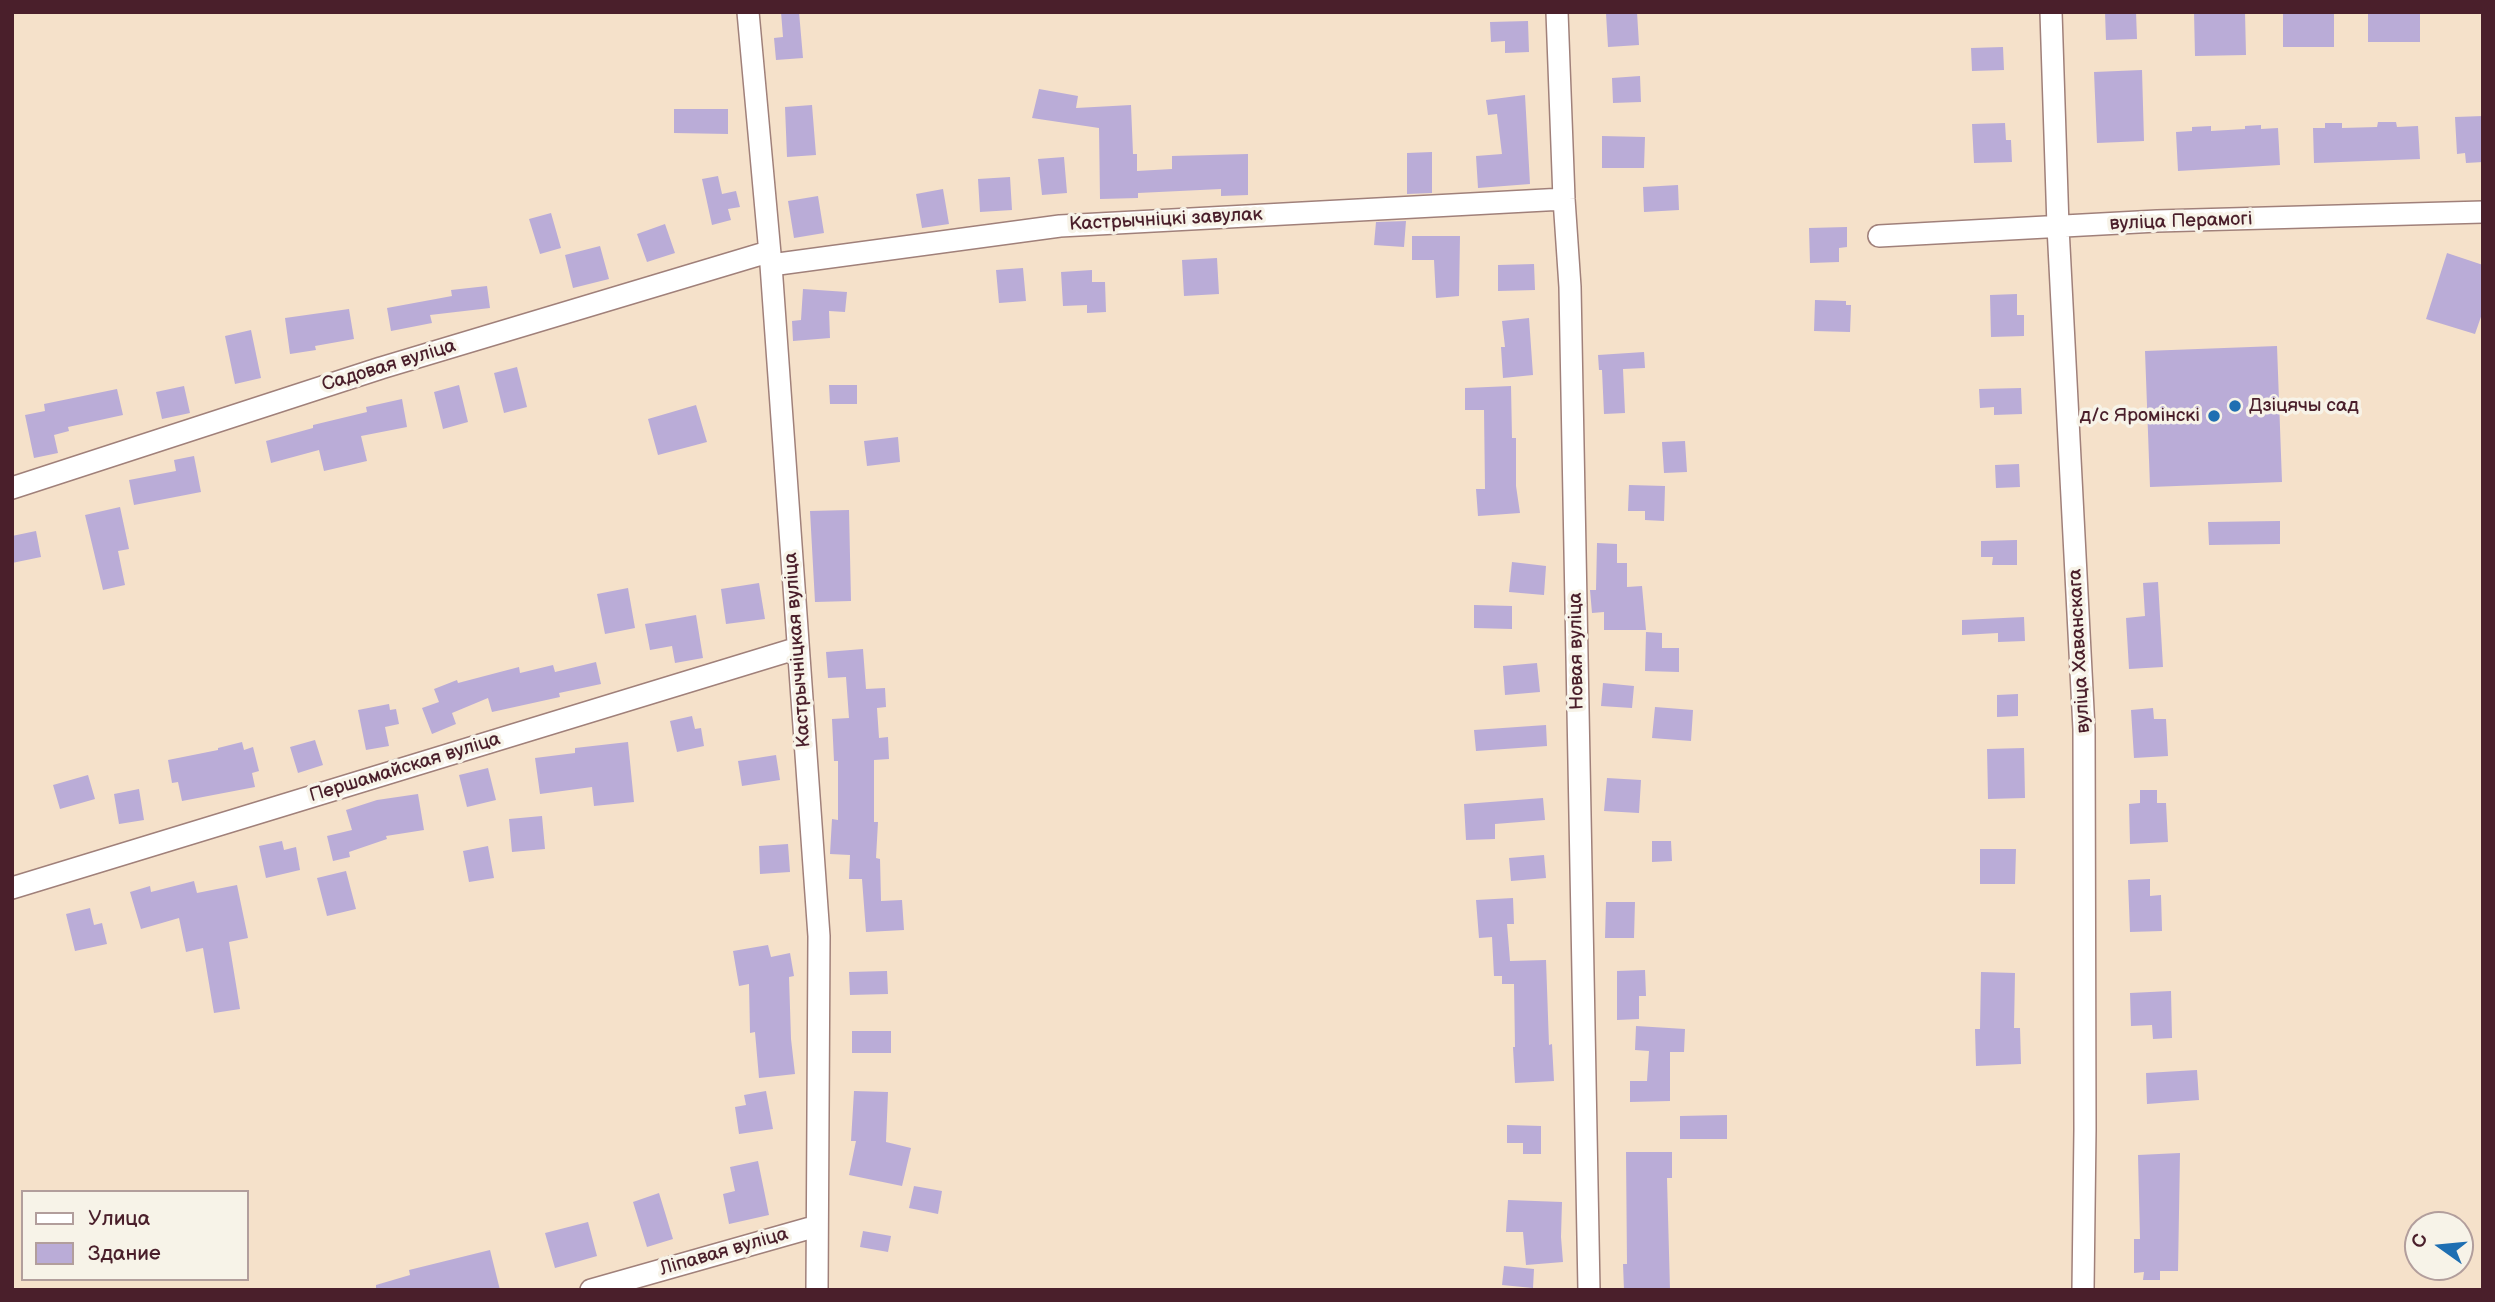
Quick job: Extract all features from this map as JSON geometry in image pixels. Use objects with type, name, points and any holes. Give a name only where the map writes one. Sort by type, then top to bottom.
[{"type":"street","name":"Кастрычніцкая вуліца","points":[[748,12],[770,259],[819,936],[817,1290]]},
{"type":"street","name":"Новая вуліца","points":[[1557,12],[1571,301],[1589,1290]]},
{"type":"street","name":"вуліца Хаванскага","points":[[2051,12],[2058,227],[2084,729],[2083,1290]]},
{"type":"street","name":"Кастрычніцкі завулак","points":[[770,259],[1060,226],[1564,199]]},
{"type":"street","name":"вуліца Перамогі","points":[[1879,236],[2157,221],[2483,212]]},
{"type":"street","name":"Садовая вуліца","points":[[12,488],[381,368],[770,259]]},
{"type":"street","name":"Першамайская вуліца","points":[[12,888],[798,648]]},
{"type":"street","name":"Ліпавая вуліца","points":[[591,1290],[817,1226]]},
{"type":"building","points":[[781,12],[799,12],[803,58],[776,60],[774,38],[783,37]]},
{"type":"building","points":[[1637,12],[1639,45],[1608,47],[1606,13]]},
{"type":"building","points":[[2105,12],[2136,12],[2137,39],[2106,40]]},
{"type":"building","points":[[2194,12],[2245,12],[2246,55],[2195,56]]},
{"type":"building","points":[[2283,12],[2334,12],[2334,47],[2283,47]]},
{"type":"building","points":[[2368,12],[2420,12],[2420,42],[2368,42]]},
{"type":"building","points":[[1528,21],[1529,52],[1505,53],[1505,41],[1491,42],[1490,22]]},
{"type":"building","points":[[2003,47],[2004,70],[1972,71],[1971,48]]},
{"type":"building","points":[[2142,70],[2144,141],[2097,143],[2094,72]]},
{"type":"building","points":[[1640,76],[1641,102],[1613,103],[1612,78]]},
{"type":"building","points":[[1039,89],[1078,96],[1076,108],[1131,105],[1133,154],[1137,154],[1137,171],[1172,169],[1172,156],[1248,154],[1248,195],[1221,196],[1221,189],[1138,193],[1138,198],[1100,199],[1099,128],[1032,118]]},
{"type":"building","points":[[1525,95],[1530,184],[1478,188],[1476,156],[1502,154],[1497,114],[1488,115],[1486,100]]},
{"type":"building","points":[[812,105],[816,155],[787,157],[785,107]]},
{"type":"building","points":[[674,109],[728,109],[728,134],[674,133]]},
{"type":"building","points":[[2483,116],[2483,162],[2466,163],[2465,153],[2457,154],[2455,117]]},
{"type":"building","points":[[2378,122],[2396,122],[2397,127],[2418,126],[2420,159],[2314,163],[2313,128],[2325,128],[2325,123],[2342,123],[2342,128],[2377,127]]},
{"type":"building","points":[[2005,123],[2006,140],[2011,140],[2012,162],[1974,163],[1972,124]]},
{"type":"building","points":[[2261,125],[2261,129],[2278,128],[2280,165],[2178,171],[2176,132],[2192,131],[2192,127],[2211,126],[2211,131]]},
{"type":"building","points":[[1602,136],[1645,137],[1644,168],[1602,168]]},
{"type":"building","points":[[1432,152],[1432,193],[1407,194],[1407,153]]},
{"type":"building","points":[[1064,157],[1067,193],[1042,195],[1038,159]]},
{"type":"building","points":[[718,176],[722,194],[736,191],[740,207],[728,209],[731,220],[712,225],[702,179]]},
{"type":"building","points":[[1010,177],[1012,210],[980,212],[978,179]]},
{"type":"building","points":[[1678,185],[1679,210],[1644,212],[1643,187]]},
{"type":"building","points":[[943,189],[949,224],[922,228],[916,194]]},
{"type":"building","points":[[818,196],[824,233],[794,238],[788,201]]},
{"type":"building","points":[[551,213],[561,248],[540,254],[529,219]]},
{"type":"building","points":[[1406,221],[1404,247],[1374,245],[1376,222]]},
{"type":"building","points":[[665,224],[675,253],[647,262],[637,234]]},
{"type":"building","points":[[1847,227],[1847,247],[1839,248],[1839,262],[1810,263],[1809,228]]},
{"type":"building","points":[[1412,236],[1460,236],[1459,296],[1436,298],[1434,260],[1412,260]]},
{"type":"building","points":[[600,246],[609,279],[573,288],[565,255]]},
{"type":"building","points":[[2447,253],[2483,265],[2483,311],[2475,334],[2426,319]]},
{"type":"building","points":[[1217,258],[1219,294],[1184,296],[1182,260]]},
{"type":"building","points":[[1534,264],[1535,290],[1498,291],[1498,265]]},
{"type":"building","points":[[1023,268],[1026,301],[999,303],[996,270]]},
{"type":"building","points":[[1092,270],[1092,282],[1105,282],[1106,312],[1087,313],[1087,305],[1063,306],[1061,272]]},
{"type":"building","points":[[487,286],[490,308],[430,315],[432,323],[391,331],[387,308],[452,296],[451,290]]},
{"type":"building","points":[[803,289],[847,292],[845,312],[829,311],[830,338],[793,341],[792,321],[801,320]]},
{"type":"building","points":[[2017,294],[2017,315],[2024,315],[2024,336],[1991,337],[1990,295]]},
{"type":"building","points":[[1815,300],[1846,301],[1846,305],[1851,305],[1850,332],[1814,331]]},
{"type":"building","points":[[349,309],[354,339],[290,354],[285,318]]},
{"type":"building","points":[[1529,318],[1533,375],[1503,378],[1501,347],[1505,347],[1502,321]]},
{"type":"building","points":[[251,330],[261,378],[235,384],[225,336]]},
{"type":"building","name":"д/с Яромінскі","points":[[2277,346],[2282,482],[2150,487],[2145,351]]},
{"type":"building","points":[[1644,352],[1645,368],[1623,369],[1625,413],[1604,414],[1602,370],[1599,370],[1598,355]]},
{"type":"building","points":[[517,367],[527,407],[504,413],[494,373]]},
{"type":"building","points":[[459,385],[468,422],[443,429],[434,392]]},
{"type":"building","points":[[829,385],[857,385],[857,404],[830,404]]},
{"type":"building","points":[[184,386],[190,413],[162,419],[156,392]]},
{"type":"building","points":[[1511,386],[1512,438],[1516,438],[1516,486],[1520,513],[1478,516],[1476,489],[1485,489],[1484,410],[1465,410],[1465,388]]},
{"type":"building","points":[[2021,388],[2022,414],[1994,415],[1994,407],[1980,408],[1979,389]]},
{"type":"building","points":[[117,389],[123,415],[68,427],[69,431],[54,435],[58,453],[34,458],[25,415],[45,411],[44,404]]},
{"type":"building","points":[[402,399],[407,427],[361,436],[367,461],[324,471],[319,450],[271,463],[266,441],[313,428],[313,425],[367,412],[366,407]]},
{"type":"building","points":[[696,405],[707,442],[658,455],[648,419]]},
{"type":"building","points":[[898,437],[900,462],[867,466],[864,441]]},
{"type":"building","points":[[1685,441],[1687,472],[1664,473],[1662,442]]},
{"type":"building","points":[[194,456],[201,492],[134,505],[129,480],[176,471],[174,460]]},
{"type":"building","points":[[2019,464],[2020,487],[1996,488],[1995,465]]},
{"type":"building","points":[[1629,485],[1665,486],[1664,521],[1645,520],[1645,511],[1628,511]]},
{"type":"building","points":[[120,507],[129,549],[118,551],[125,585],[103,590],[85,515]]},
{"type":"building","points":[[849,510],[851,601],[815,602],[810,511]]},
{"type":"building","points":[[2280,521],[2280,544],[2209,545],[2208,522]]},
{"type":"building","points":[[36,531],[41,557],[12,563],[12,536]]},
{"type":"building","points":[[2017,540],[2017,565],[1992,565],[1993,557],[1981,557],[1981,541]]},
{"type":"building","points":[[1597,543],[1617,544],[1617,563],[1627,563],[1627,587],[1642,586],[1646,630],[1604,630],[1604,612],[1592,613],[1590,590],[1596,590]]},
{"type":"building","points":[[1512,562],[1546,566],[1544,595],[1509,592]]},
{"type":"building","points":[[2158,582],[2163,667],[2129,669],[2126,618],[2145,616],[2143,583]]},
{"type":"building","points":[[759,583],[765,619],[726,624],[721,589]]},
{"type":"building","points":[[628,588],[635,628],[605,634],[597,594]]},
{"type":"building","points":[[1474,605],[1512,606],[1512,629],[1474,628]]},
{"type":"building","points":[[696,615],[703,658],[675,663],[672,646],[650,650],[645,624]]},
{"type":"building","points":[[2024,617],[2025,641],[1998,642],[1998,633],[1962,635],[1962,620]]},
{"type":"building","points":[[1646,632],[1662,633],[1662,648],[1679,648],[1679,672],[1645,671]]},
{"type":"building","points":[[863,649],[866,689],[885,688],[886,707],[877,708],[879,738],[888,737],[889,759],[874,760],[874,822],[878,822],[876,858],[880,859],[881,901],[902,900],[904,930],[866,932],[862,879],[849,879],[850,855],[830,854],[832,819],[838,820],[838,761],[834,761],[832,719],[849,718],[846,677],[828,678],[826,652]]},
{"type":"building","points":[[596,662],[601,684],[559,693],[560,697],[492,712],[488,698],[452,713],[456,724],[432,734],[422,708],[439,702],[434,689],[457,680],[458,683],[519,667],[520,673],[553,665],[555,672]]},
{"type":"building","points":[[1537,663],[1540,692],[1505,695],[1503,666]]},
{"type":"building","points":[[1603,683],[1634,686],[1632,708],[1601,706]]},
{"type":"building","points":[[2018,694],[2018,716],[1997,717],[1997,695]]},
{"type":"building","points":[[389,704],[390,710],[396,709],[399,724],[385,727],[389,746],[366,750],[358,710]]},
{"type":"building","points":[[1655,707],[1693,710],[1691,741],[1652,738]]},
{"type":"building","points":[[2153,708],[2154,719],[2166,719],[2168,756],[2134,758],[2131,710]]},
{"type":"building","points":[[692,716],[695,729],[701,728],[704,746],[677,752],[670,721]]},
{"type":"building","points":[[1546,725],[1547,746],[1476,751],[1474,730]]},
{"type":"building","points":[[315,740],[323,765],[298,773],[290,747]]},
{"type":"building","points":[[242,742],[244,750],[253,747],[259,771],[252,773],[255,787],[182,801],[178,782],[172,783],[168,760],[218,750]]},
{"type":"building","points":[[628,742],[634,802],[594,806],[592,787],[540,794],[535,758],[575,753],[575,748]]},
{"type":"building","points":[[2024,748],[2025,798],[1988,799],[1987,749]]},
{"type":"building","points":[[776,755],[780,780],[742,786],[738,761]]},
{"type":"building","points":[[488,768],[496,800],[467,807],[459,775]]},
{"type":"building","points":[[88,775],[95,799],[60,809],[53,785]]},
{"type":"building","points":[[1607,778],[1641,780],[1639,813],[1604,811]]},
{"type":"building","points":[[139,789],[144,820],[119,824],[114,794]]},
{"type":"building","points":[[2140,790],[2157,790],[2157,803],[2166,803],[2168,842],[2130,844],[2129,804],[2140,803]]},
{"type":"building","points":[[418,794],[424,830],[386,836],[387,839],[349,852],[350,857],[333,861],[327,836],[352,830],[346,810],[377,800]]},
{"type":"building","points":[[1543,798],[1545,820],[1495,824],[1495,839],[1466,840],[1464,804]]},
{"type":"building","points":[[542,816],[545,849],[512,852],[509,819]]},
{"type":"building","points":[[282,841],[284,850],[296,847],[300,870],[266,878],[259,846]]},
{"type":"building","points":[[1652,841],[1671,841],[1672,861],[1652,862]]},
{"type":"building","points":[[788,844],[790,872],[760,874],[759,846]]},
{"type":"building","points":[[488,846],[494,878],[469,882],[463,851]]},
{"type":"building","points":[[1980,849],[2016,849],[2015,884],[1980,884]]},
{"type":"building","points":[[1544,855],[1546,878],[1511,881],[1509,858]]},
{"type":"building","points":[[346,871],[356,909],[327,916],[317,878]]},
{"type":"building","points":[[2150,879],[2150,896],[2161,895],[2162,931],[2130,932],[2128,880]]},
{"type":"building","points":[[194,881],[197,893],[237,885],[248,938],[229,942],[240,1009],[214,1013],[203,948],[186,952],[179,918],[141,929],[130,892],[150,886],[151,892]]},
{"type":"building","points":[[1513,898],[1514,924],[1507,924],[1510,961],[1546,960],[1549,1045],[1552,1044],[1554,1081],[1515,1083],[1514,984],[1502,984],[1502,976],[1494,976],[1492,937],[1479,938],[1476,900]]},
{"type":"building","points":[[1606,902],[1635,902],[1634,938],[1605,938]]},
{"type":"building","points":[[90,908],[94,925],[102,923],[107,944],[75,951],[66,914]]},
{"type":"building","points":[[768,945],[771,957],[790,953],[794,976],[789,977],[795,1074],[759,1078],[755,1032],[750,1033],[749,984],[739,986],[733,951]]},
{"type":"building","points":[[1645,970],[1646,996],[1639,996],[1639,1019],[1617,1020],[1617,971]]},
{"type":"building","points":[[887,971],[888,994],[850,995],[849,972]]},
{"type":"building","points":[[1981,972],[2015,973],[2014,1028],[2020,1028],[2021,1064],[1976,1066],[1975,1029],[1980,1029]]},
{"type":"building","points":[[2171,991],[2172,1038],[2153,1039],[2152,1025],[2131,1026],[2130,993]]},
{"type":"building","points":[[1636,1026],[1685,1029],[1684,1052],[1670,1052],[1670,1101],[1630,1102],[1630,1081],[1647,1081],[1649,1051],[1635,1050]]},
{"type":"building","points":[[852,1031],[891,1031],[891,1053],[852,1053]]},
{"type":"building","points":[[2197,1070],[2199,1100],[2147,1104],[2146,1073]]},
{"type":"building","points":[[766,1091],[773,1129],[739,1134],[735,1107],[746,1105],[744,1095]]},
{"type":"building","points":[[854,1091],[888,1092],[886,1142],[911,1148],[902,1186],[849,1175],[856,1141],[851,1141]]},
{"type":"building","points":[[1727,1115],[1727,1139],[1680,1139],[1680,1116]]},
{"type":"building","points":[[1507,1125],[1541,1126],[1541,1154],[1523,1154],[1523,1143],[1507,1143]]},
{"type":"building","points":[[1626,1152],[1672,1152],[1672,1178],[1667,1178],[1670,1290],[1624,1290],[1623,1264],[1627,1264]]},
{"type":"building","points":[[2180,1153],[2178,1271],[2160,1271],[2160,1280],[2143,1280],[2144,1272],[2134,1273],[2134,1239],[2140,1239],[2138,1155]]},
{"type":"building","points":[[758,1161],[769,1215],[729,1224],[723,1194],[735,1191],[730,1167]]},
{"type":"building","points":[[914,1186],[942,1191],[938,1214],[909,1208]]},
{"type":"building","points":[[659,1193],[673,1239],[647,1247],[633,1202]]},
{"type":"building","points":[[1508,1200],[1562,1202],[1563,1262],[1526,1265],[1523,1232],[1506,1232]]},
{"type":"building","points":[[588,1222],[597,1256],[555,1268],[545,1233]]},
{"type":"building","points":[[863,1231],[891,1236],[888,1252],[860,1247]]},
{"type":"building","points":[[490,1250],[500,1290],[376,1290],[376,1285],[410,1275],[409,1270]]},
{"type":"building","points":[[1504,1266],[1534,1269],[1533,1288],[1502,1285]]},
{"type":"place","name":"Дзіцячы сад","points":[[2235,406]]},
{"type":"place","name":"д/с Яромінскі","points":[[2214,416]]}]
